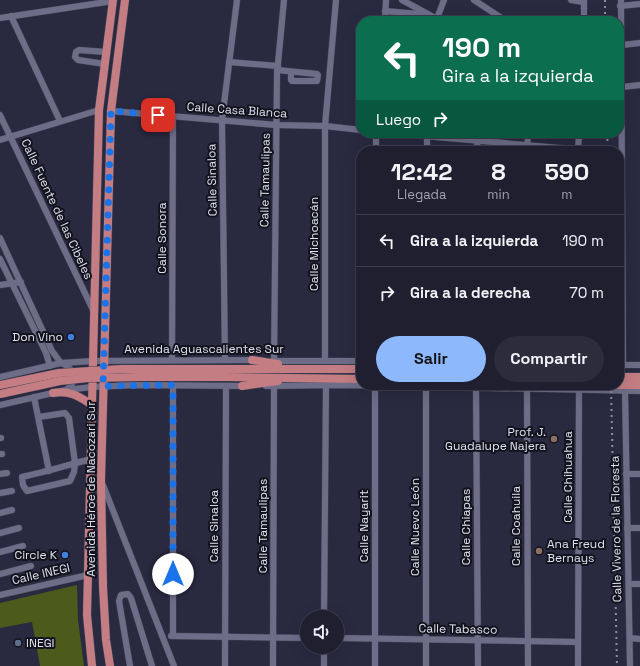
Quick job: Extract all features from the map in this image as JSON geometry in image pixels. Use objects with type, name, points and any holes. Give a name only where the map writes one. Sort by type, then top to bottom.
[{"type":"main road","name":"Avenida Héroe de Nacozari Sur","points":[[92,666],[87,615],[92,360],[100,110],[113,0]]},
{"type":"main road","name":"Avenida Héroe de Nacozari Sur","points":[[110,666],[106,640],[103,587],[101,480],[103,386],[111,111],[125,0]]},
{"type":"main road","points":[[104,75],[107,80],[104,100],[107,108],[111,111]]},
{"type":"main road","points":[[252,360],[279,364],[290,369]]},
{"type":"main road","name":"Avenida Aguascalientes Sur","points":[[0,394],[60,381],[88,378],[140,377],[356,366]]},
{"type":"main road","name":"Avenida Aguascalientes Sur","points":[[0,385],[59,373],[105,370],[229,373],[288,377],[356,379]]},
{"type":"main road","points":[[624,376],[640,377]]},
{"type":"main road","points":[[242,386],[276,382],[288,377]]},
{"type":"main road","points":[[624,388],[640,385]]},
{"type":"main road","points":[[53,393],[63,392],[74,394],[92,405]]},
{"type":"street","points":[[0,18],[113,0]]},
{"type":"street","name":"Calle Sinaloa","points":[[225,360],[222,120],[237,0]]},
{"type":"street","name":"Calle Tamaulipas","points":[[274,361],[276,124],[278,68],[284,0]]},
{"type":"street","name":"Calle Michoacán","points":[[324,361],[325,126],[336,0]]},
{"type":"street","points":[[384,16],[386,0]]},
{"type":"street","points":[[402,0],[429,15]]},
{"type":"street","points":[[438,16],[444,0]]},
{"type":"street","points":[[474,0],[494,16]]},
{"type":"street","points":[[571,0],[584,1],[584,16]]},
{"type":"street","points":[[621,16],[621,3],[640,4]]},
{"type":"street","points":[[385,11],[429,15]]},
{"type":"street","points":[[11,16],[60,121]]},
{"type":"street","points":[[624,45],[640,43]]},
{"type":"street","points":[[105,64],[86,62],[78,60],[75,57],[76,52],[79,50],[106,52]]},
{"type":"street","points":[[86,62],[87,51]]},
{"type":"street","points":[[229,62],[278,68],[291,72],[292,81],[316,82],[318,78],[330,79]]},
{"type":"street","points":[[624,87],[640,85]]},
{"type":"street","points":[[0,140],[100,110]]},
{"type":"street","name":"Calle Casa Blanca","points":[[111,111],[356,129]]},
{"type":"street","name":"Calle Fuente de las Cibeles","points":[[0,115],[94,312]]},
{"type":"street","name":"Calle Sonora","points":[[172,360],[173,116]]},
{"type":"street","points":[[452,138],[513,146]]},
{"type":"street","points":[[477,138],[477,146]]},
{"type":"street","points":[[0,238],[52,351],[61,363],[68,366],[72,372],[73,380],[71,386],[66,390]]},
{"type":"street","points":[[0,258],[46,353],[50,366]]},
{"type":"street","points":[[0,285],[21,282]]},
{"type":"street","name":"Avenida Aguascalientes Sur","points":[[0,376],[61,363],[92,360],[324,361],[356,365]]},
{"type":"street","points":[[118,360],[112,364],[110,368],[110,376],[115,383],[121,385]]},
{"type":"street","points":[[624,365],[640,365]]},
{"type":"street","points":[[173,385],[173,636]]},
{"type":"street","points":[[0,405],[66,390],[92,386],[356,387]]},
{"type":"street","name":"Calle Sinaloa","points":[[225,666],[226,386]]},
{"type":"street","name":"Calle Tamaulipas","points":[[273,666],[274,386]]},
{"type":"street","points":[[324,610],[326,386]]},
{"type":"street","points":[[624,388],[640,391]]},
{"type":"street","name":"Calle Nayarit","points":[[375,390],[375,666]]},
{"type":"street","name":"Calle Nuevo León","points":[[426,390],[426,666]]},
{"type":"street","name":"Calle Chiapas","points":[[476,390],[478,666]]},
{"type":"street","name":"Calle Coahuila","points":[[527,390],[528,666]]},
{"type":"street","name":"Calle Chihuahua","points":[[578,666],[579,390]]},
{"type":"street","name":"Calle Vivero de la Floresta","points":[[622,390],[626,474],[630,666]]},
{"type":"street","points":[[34,397],[49,471]]},
{"type":"street","points":[[39,417],[65,412],[69,418],[75,463],[74,472],[70,481],[27,491],[23,485],[22,477],[49,471],[75,463],[91,458]]},
{"type":"street","points":[[0,474],[7,473]]},
{"type":"street","points":[[626,474],[640,474]]},
{"type":"street","points":[[101,480],[174,666]]},
{"type":"street","points":[[0,493],[12,491]]},
{"type":"street","points":[[0,513],[12,510]]},
{"type":"street","points":[[0,533],[19,528]]},
{"type":"street","points":[[627,528],[640,528]]},
{"type":"street","points":[[0,552],[23,546]]},
{"type":"street","points":[[0,574],[31,566]]},
{"type":"street","name":"Calle INEGI","points":[[0,595],[88,575]]},
{"type":"street","points":[[628,584],[640,584]]},
{"type":"street","points":[[130,666],[120,601],[121,596],[128,594],[131,598],[153,665]]},
{"type":"street","points":[[163,636],[300,638]]},
{"type":"street","name":"Calle Tabasco","points":[[344,638],[578,642]]},
{"type":"street","points":[[630,638],[640,638]]},
{"type":"street","points":[[324,654],[324,666]]},
{"type":"green space","points":[[77,585],[78,620],[84,666],[40,666],[32,622],[0,628],[0,603]]},
{"type":"railway","points":[[605,0],[605,16]]},
{"type":"railway","points":[[607,138],[608,146]]},
{"type":"railway","points":[[611,390],[617,666]]},
{"type":"place","name":"Don Vino","points":[[71,337]]},
{"type":"place","name":"Prof. J. Guadalupe Najera","points":[[554,439]]},
{"type":"place","name":"Ana Freud Bernays","points":[[539,551]]},
{"type":"place","name":"Circle K","points":[[65,555]]},
{"type":"place","name":"INEGI","points":[[18,643]]},
{"type":"route","points":[[158,115],[111,111],[103,386],[173,385],[173,574]]}]
